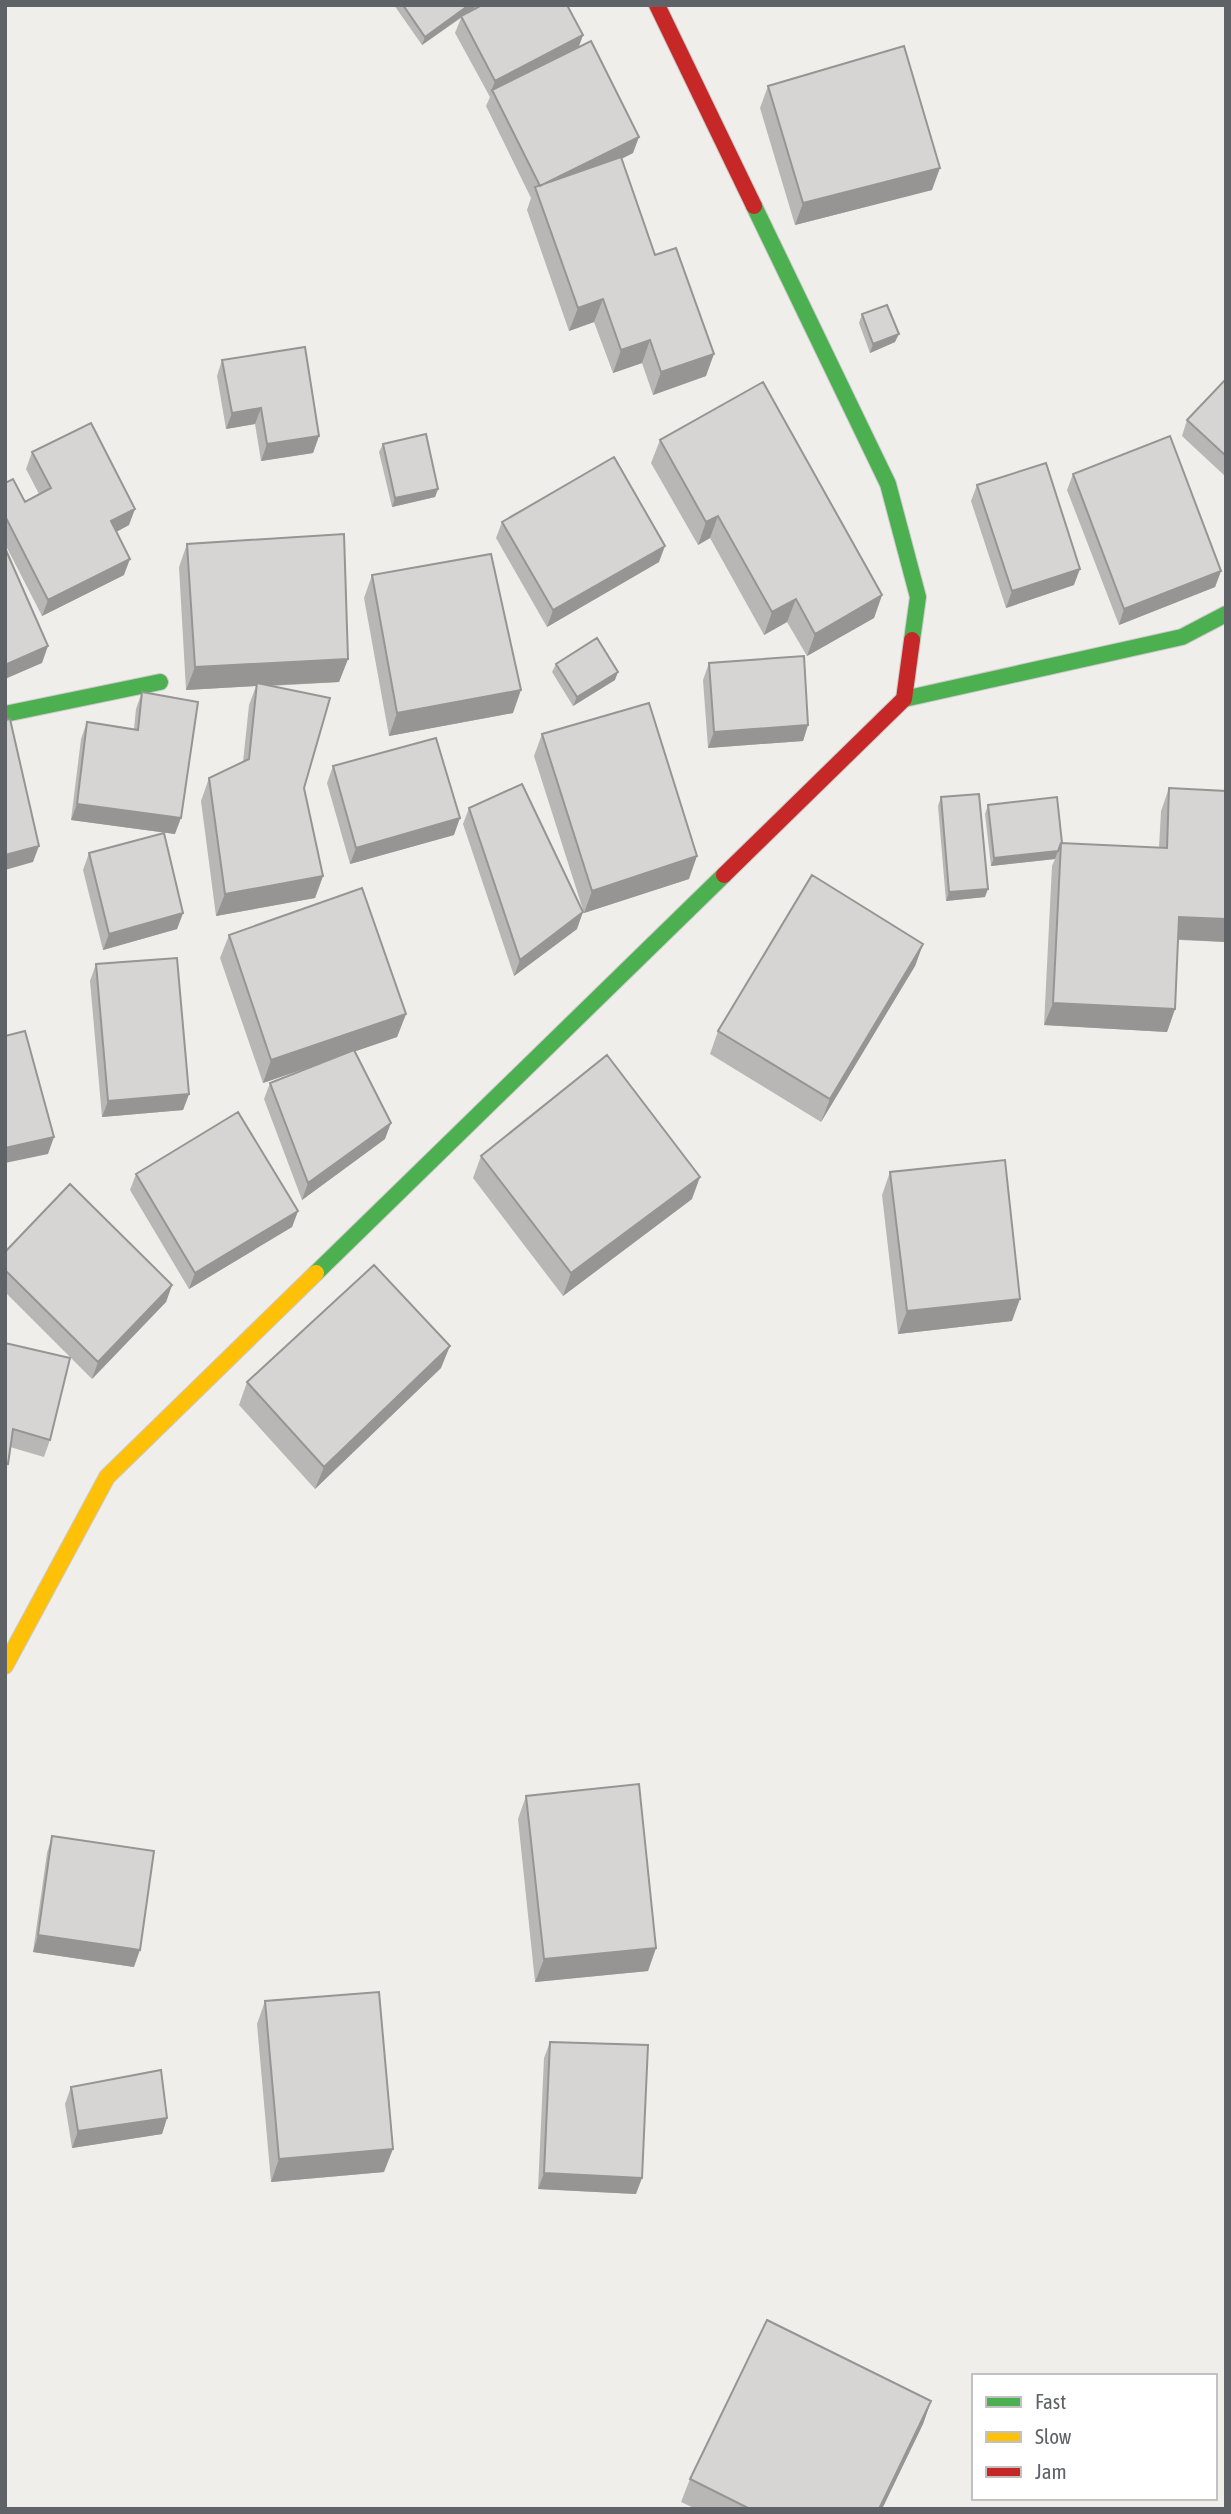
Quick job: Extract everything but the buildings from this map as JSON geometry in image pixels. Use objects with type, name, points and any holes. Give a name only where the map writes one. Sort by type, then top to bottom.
[{"type":"street","points":[[657,5],[888,484],[918,597],[904,699]]},
{"type":"street","points":[[5,1666],[107,1477],[904,699],[1182,637],[1226,614]]},
{"type":"street","points":[[5,714],[160,682]]},
{"type":"traffic: fast","points":[[754,206],[888,484],[918,597],[912,640]]},
{"type":"traffic: fast","points":[[904,699],[1182,637],[1226,614]]},
{"type":"traffic: fast","points":[[5,714],[160,682]]},
{"type":"traffic: fast","points":[[316,1273],[724,875]]},
{"type":"traffic: slow","points":[[5,1666],[107,1477],[316,1273]]},
{"type":"traffic: jam","points":[[657,5],[754,206]]},
{"type":"traffic: jam","points":[[724,875],[904,699],[912,640]]}]
